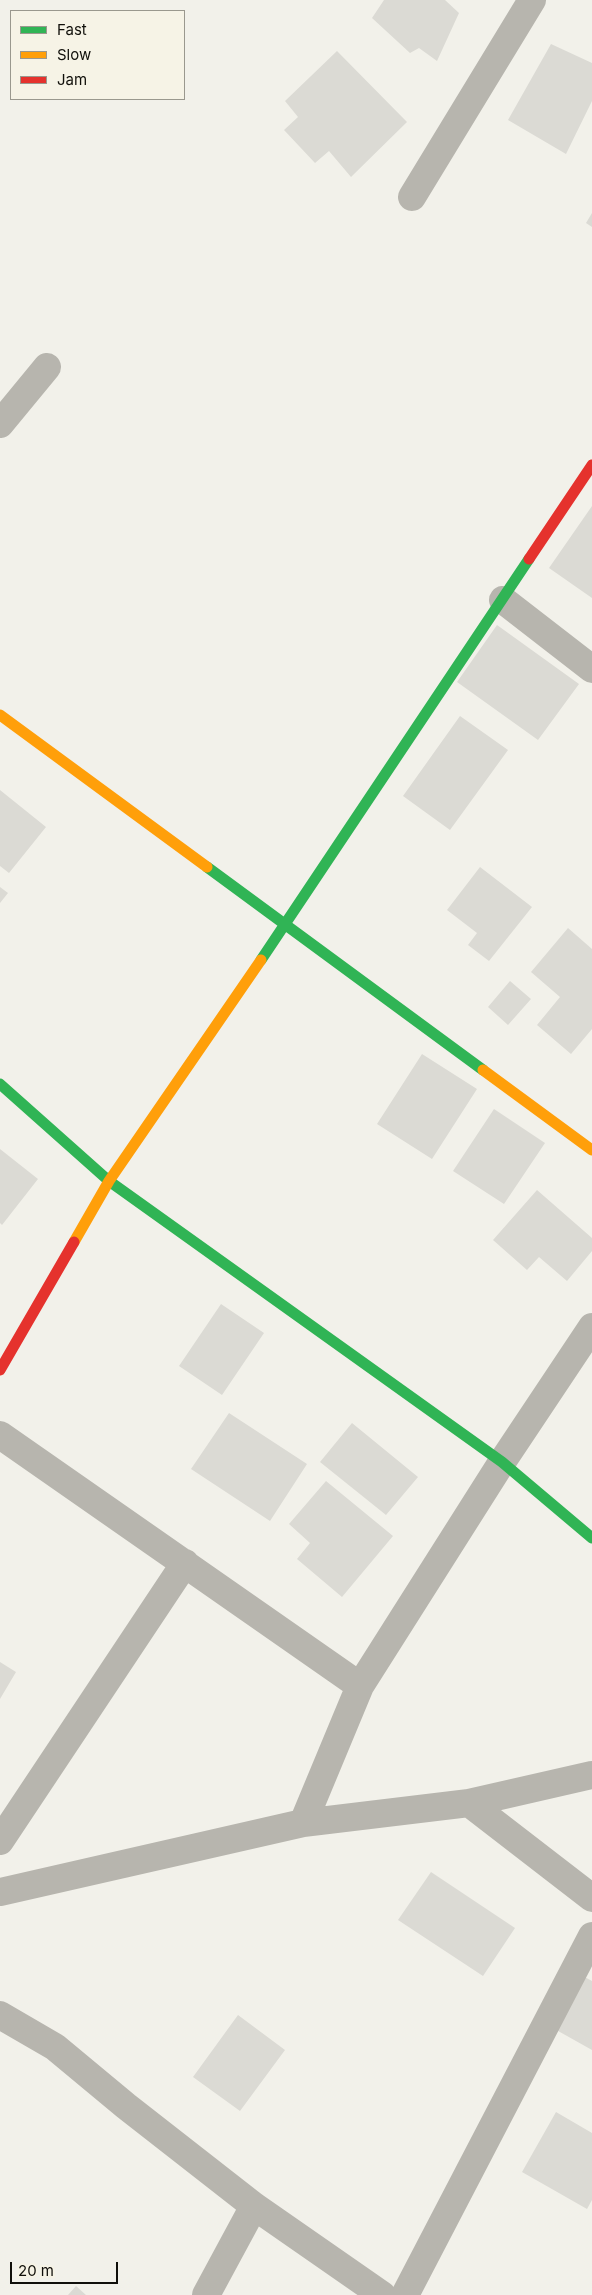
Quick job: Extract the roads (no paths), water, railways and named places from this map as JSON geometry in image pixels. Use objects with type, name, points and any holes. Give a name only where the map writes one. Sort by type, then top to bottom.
[{"type":"street","points":[[412,197],[532,0]]},
{"type":"street","points":[[0,424],[47,368]]},
{"type":"street","points":[[0,1370],[109,1181],[285,924],[592,465]]},
{"type":"street","points":[[502,600],[592,668]]},
{"type":"street","points":[[0,715],[592,1150]]},
{"type":"street","points":[[0,1084],[109,1181],[502,1462],[592,1538]]},
{"type":"street","points":[[304,1823],[360,1686],[502,1462],[592,1327]]},
{"type":"street","points":[[0,1435],[360,1686]]},
{"type":"street","points":[[0,1841],[185,1563]]},
{"type":"street","points":[[0,1892],[304,1823],[469,1803],[592,1775]]},
{"type":"street","points":[[469,1803],[592,1898]]},
{"type":"street","points":[[405,2295],[592,1936]]},
{"type":"street","points":[[0,2015],[55,2047],[126,2106],[254,2206],[382,2295]]},
{"type":"street","points":[[206,2295],[254,2206]]}]
